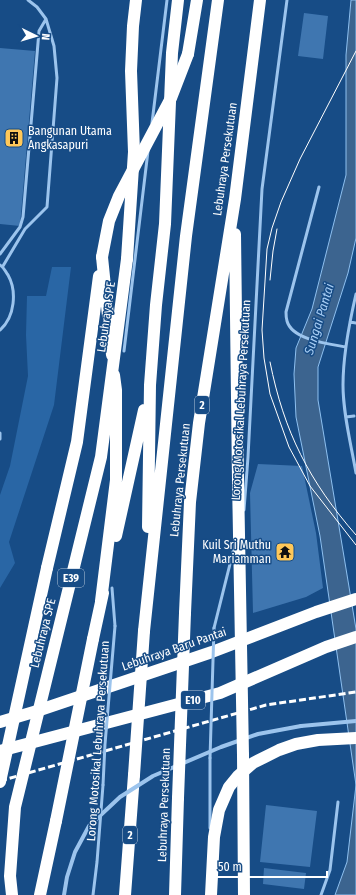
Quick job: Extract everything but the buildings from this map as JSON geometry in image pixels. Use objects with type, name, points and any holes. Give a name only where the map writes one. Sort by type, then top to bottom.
[{"type":"highway","name":"Lebuhraya SPE","points":[[12,895],[10,876],[14,807],[101,458],[127,259],[134,152],[131,71],[136,0]]},
{"type":"highway","points":[[147,600],[150,385],[156,305],[165,224],[172,53],[178,0]]},
{"type":"highway","points":[[101,601],[116,480],[116,390],[102,257],[109,221],[119,196],[171,98],[188,54],[197,0]]},
{"type":"highway","name":"Lebuhraya Persekutuan","points":[[125,895],[147,600],[186,236],[218,0]]},
{"type":"highway","name":"Lebuhraya Persekutuan","points":[[176,895],[178,798],[190,502],[199,423],[235,199],[260,0]]},
{"type":"highway","points":[[235,199],[244,895]]},
{"type":"highway","name":"Lebuhraya SPE","points":[[0,782],[47,568],[77,442],[102,257]]},
{"type":"highway","points":[[40,895],[101,601],[150,385]]},
{"type":"highway","points":[[329,607],[356,593]]},
{"type":"highway","name":"Lebuhraya Baru Pantai","points":[[0,722],[212,652],[329,607],[356,599]]},
{"type":"highway","name":"E10","points":[[0,751],[220,694],[326,647],[356,637]]},
{"type":"highway","points":[[211,895],[214,837],[220,810],[229,787],[238,776],[253,763],[279,750],[296,744],[318,740],[356,738]]},
{"type":"street","points":[[64,895],[67,877],[73,858],[89,826],[120,797],[153,776],[221,747],[258,734],[302,726],[356,721]]},
{"type":"lane","points":[[0,330],[11,314],[14,297],[11,281],[1,266],[25,229],[47,207],[57,78],[54,46],[46,19],[37,7],[28,0]]},
{"type":"lane","points":[[124,352],[167,0]]},
{"type":"lane","name":"Lorong Motosikal Lebuhraya Persekutuan","points":[[211,895],[210,758],[214,628],[245,506],[262,189],[287,0]]},
{"type":"lane","points":[[0,254],[20,227],[23,218],[38,37],[39,31],[46,19]]},
{"type":"lane","points":[[319,187],[286,312],[287,323],[296,333],[314,340],[346,347]]},
{"type":"lane","points":[[356,294],[346,347],[343,385],[346,417],[356,473]]},
{"type":"lane","points":[[350,322],[356,323]]},
{"type":"lane","points":[[346,417],[354,416]]},
{"type":"lane","points":[[0,433],[0,439]]},
{"type":"lane","name":"Lorong Motosikal Lebuhraya Persekutuan","points":[[93,895],[98,862],[104,785],[105,744],[115,626],[112,588]]},
{"type":"lane","points":[[321,895],[330,870],[338,802]]},
{"type":"shaded area","points":[[52,267],[71,267],[54,405],[9,542],[15,563],[0,588],[0,495],[10,466],[28,376],[26,335],[27,296],[46,296]]},
{"type":"water","name":"Sungai Pantai","points":[[351,0],[356,0],[356,238],[348,273],[318,367],[318,400],[356,629],[356,785],[320,536],[296,417],[294,374],[296,348],[312,309],[346,175],[346,55]]},
{"type":"water","points":[[356,785],[356,895],[335,895],[347,862]]},
{"type":"tram line","points":[[356,51],[300,159],[281,202],[272,228],[267,249],[262,330],[264,358],[270,394],[289,447],[310,486],[356,545]]},
{"type":"tram line","points":[[270,280],[277,229]]},
{"type":"tram line","points":[[270,362],[283,411],[301,454],[325,495],[356,535]]},
{"type":"railway","points":[[0,781],[266,705],[356,692]]},
{"type":"place","name":"Bangunan Utama Angkasapuri","points":[[14,138]]},
{"type":"place","name":"Kuil Sri Muthu Mariamman","points":[[285,552]]}]
